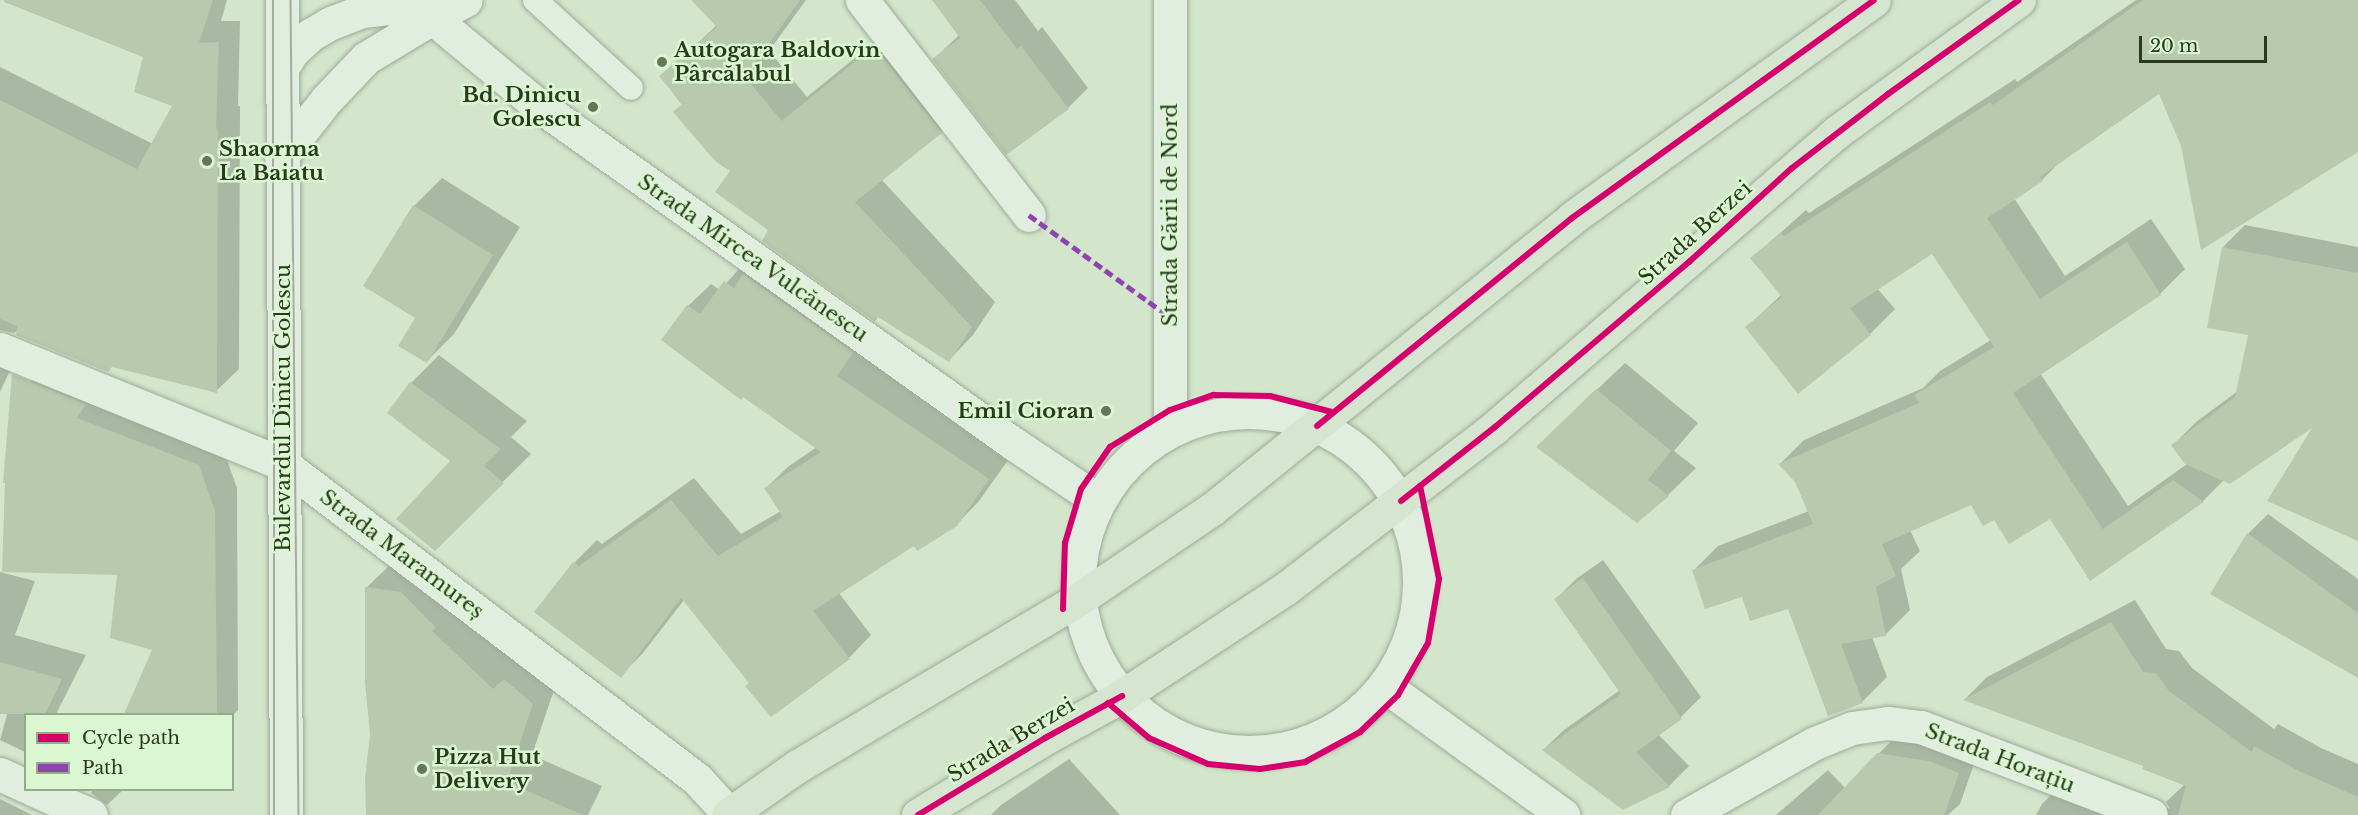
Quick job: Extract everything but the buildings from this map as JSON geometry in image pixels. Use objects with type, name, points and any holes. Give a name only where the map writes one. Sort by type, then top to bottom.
[{"type":"main road","name":"Bulevardul Dinicu Golescu","points":[[282,0],[286,815]]},
{"type":"main road","points":[[282,68],[292,52],[310,35],[331,23],[362,11],[466,0]]},
{"type":"main road","points":[[862,0],[1029,215]]},
{"type":"main road","name":"Strada Gării de Nord","points":[[1170,0],[1170,430]]},
{"type":"main road","points":[[728,815],[806,762],[1079,599],[1212,509],[1572,218],[1874,0]]},
{"type":"main road","name":"Strada Berzei","points":[[924,814],[1044,738],[1122,696],[1285,589],[1513,412],[1810,154],[2019,0]]},
{"type":"main road","points":[[281,157],[327,99],[416,6]]},
{"type":"main road","name":"Strada Mircea Vulcănescu","points":[[416,6],[534,102],[1014,444],[1099,501]]},
{"type":"main road","name":"Strada Maramureș","points":[[0,349],[283,464],[697,779],[728,815]]},
{"type":"main road","points":[[1248,412],[1268,412],[1317,426],[1364,455],[1377,468],[1401,501],[1414,538],[1420,590],[1409,641],[1385,686],[1348,721],[1303,744],[1253,753],[1203,746],[1156,725],[1122,696],[1092,648],[1079,599],[1082,548],[1099,501],[1129,460],[1170,430],[1218,414],[1248,412]]},
{"type":"main road","points":[[1385,686],[1563,815]]},
{"type":"main road","name":"Strada Horațiu","points":[[1686,815],[1815,743],[1852,728],[1888,723],[1921,727],[2151,815]]},
{"type":"main road","points":[[0,774],[24,785]]},
{"type":"main road","points":[[38,791],[91,815]]},
{"type":"lane","points":[[535,0],[631,88]]},
{"type":"tram line","points":[[273,0],[275,815]]},
{"type":"tram line","points":[[291,0],[299,815]]},
{"type":"marked path","points":[[1029,215],[1170,317]]},
{"type":"cycle path","points":[[1317,426],[1572,218],[1874,0]]},
{"type":"cycle path","points":[[1401,501],[1495,427],[1689,262],[1792,168],[1888,94],[2019,0]]},
{"type":"cycle path","points":[[1063,609],[1065,543],[1081,489],[1110,447],[1170,410],[1213,395],[1270,396],[1332,412]]},
{"type":"cycle path","points":[[1108,703],[1149,738],[1208,764],[1260,769],[1305,762],[1360,732],[1398,695],[1428,643],[1439,579],[1420,486]]},
{"type":"cycle path","points":[[918,815],[1045,738],[1122,696]]},
{"type":"place","name":"Autogara Baldovin Pârcălabul","points":[[662,62]]},
{"type":"place","name":"Bd. Dinicu Golescu","points":[[593,107]]},
{"type":"place","name":"Shaorma La Baiatu","points":[[207,161]]},
{"type":"place","name":"Emil Cioran","points":[[1106,411]]},
{"type":"place","name":"Pizza Hut Delivery","points":[[422,769]]}]
